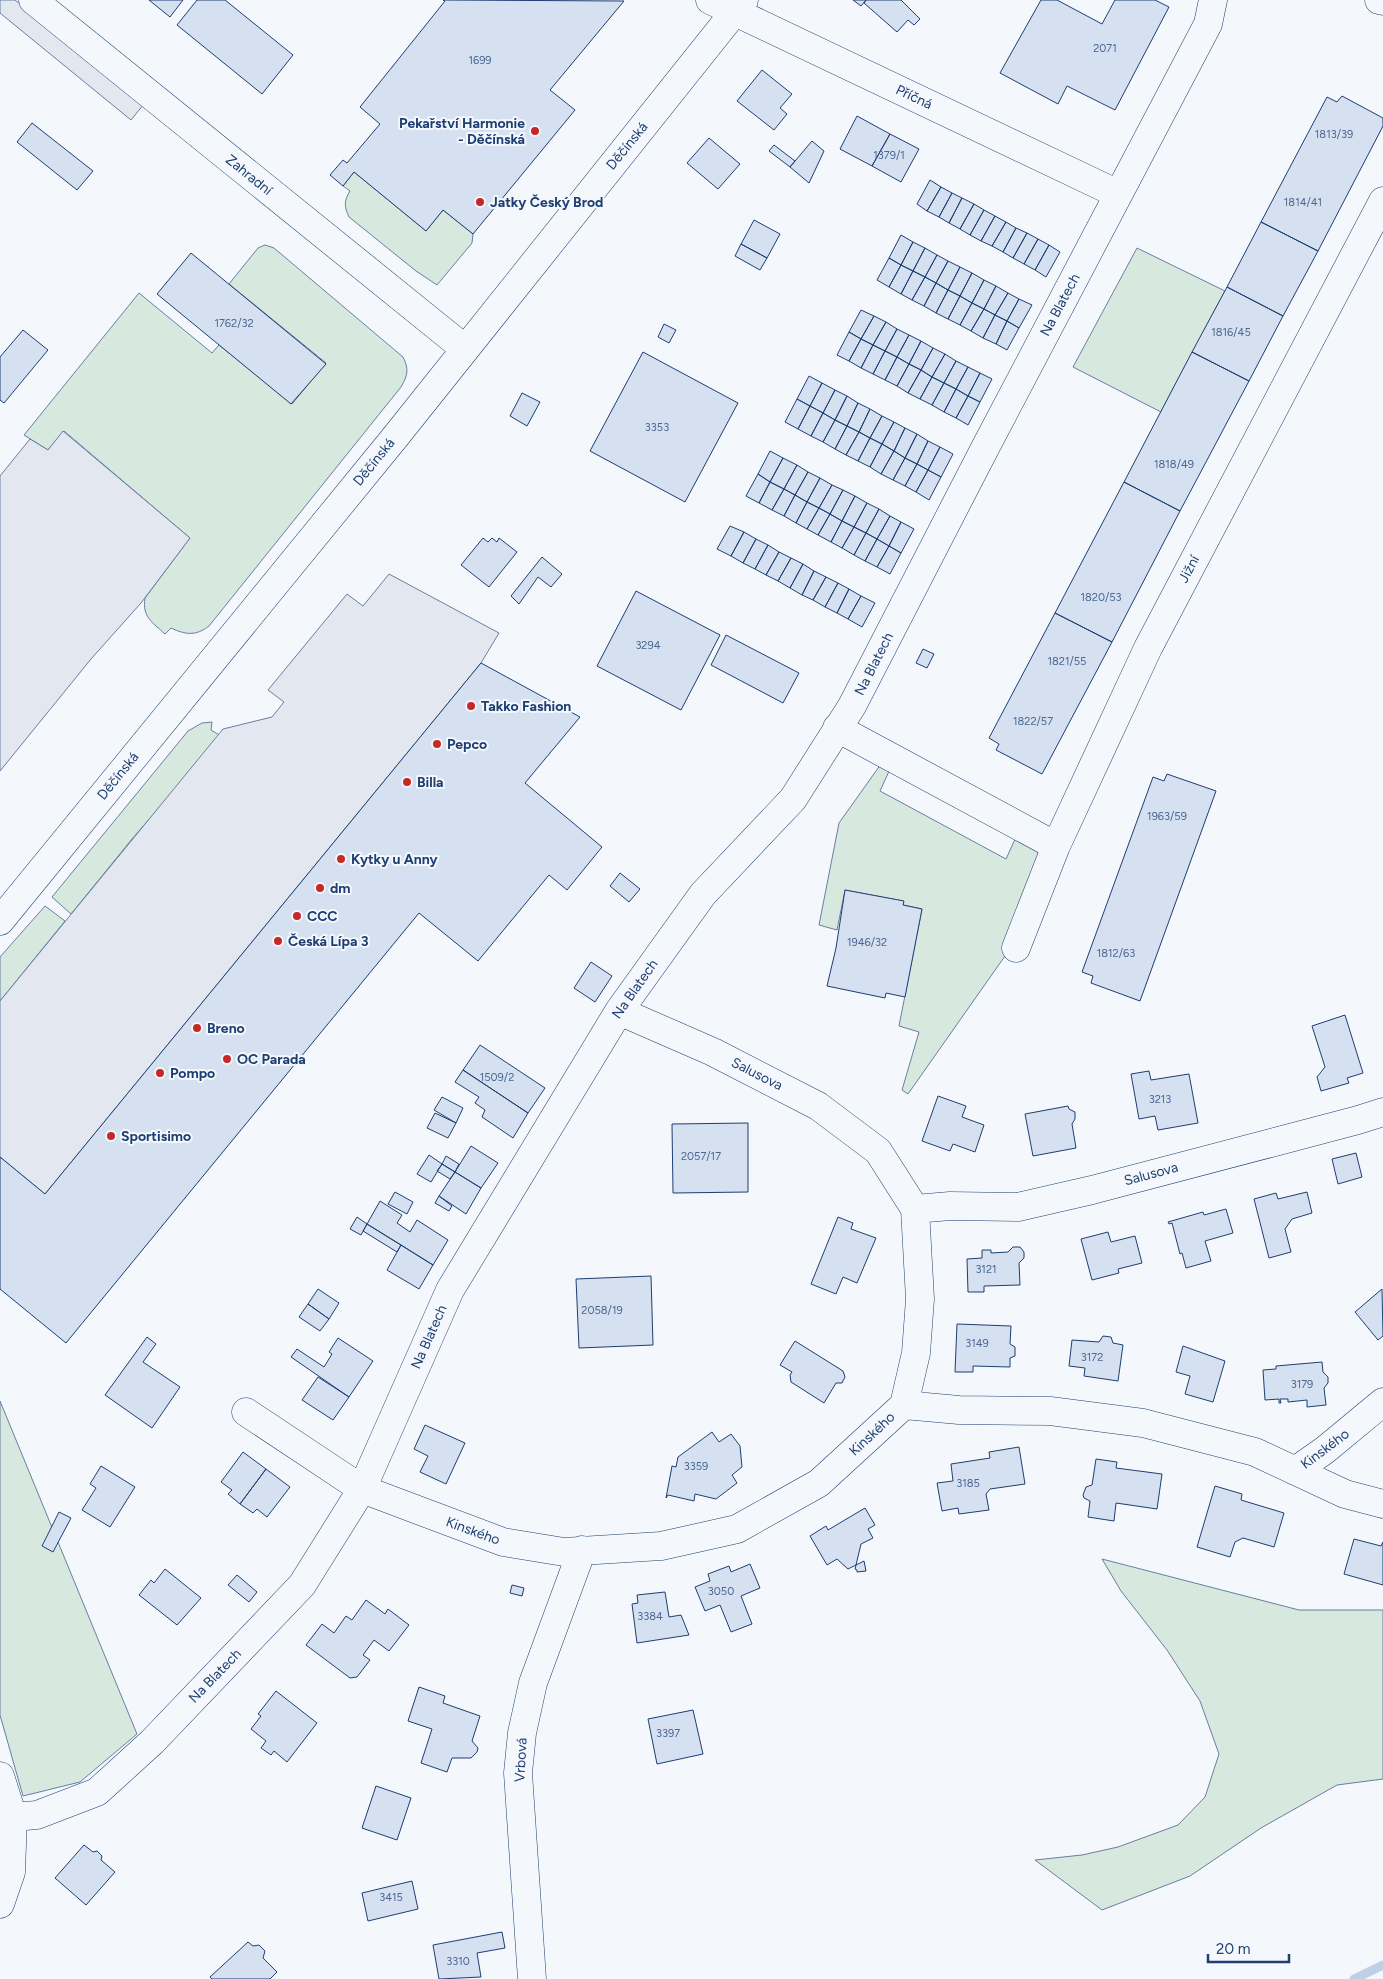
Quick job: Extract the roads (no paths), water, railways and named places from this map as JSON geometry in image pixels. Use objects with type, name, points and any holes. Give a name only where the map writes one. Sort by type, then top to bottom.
[{"type":"street","name":"Zahradní","points":[[34,0],[465,349]]},
{"type":"street","points":[[1211,12],[1232,0]]},
{"type":"street","points":[[1379,0],[1383,1]]},
{"type":"street","name":"Děčínská","points":[[0,921],[465,349],[729,4]]},
{"type":"street","name":"Příčná","points":[[729,4],[1118,194]]},
{"type":"street","name":"Na Blatech","points":[[25,1816],[97,1792],[152,1742],[302,1585],[362,1488],[450,1290],[619,1011],[703,894],[793,799],[861,689],[1211,12]]},
{"type":"street","name":"Jižní","points":[[1016,948],[1056,846],[1148,648],[1383,201]]},
{"type":"street","points":[[837,728],[1056,846]]},
{"type":"street","name":"Salusova","points":[[619,1011],[713,1052],[818,1106],[878,1151],[915,1209],[920,1299],[916,1353],[904,1405]]},
{"type":"street","name":"Salusova","points":[[915,1209],[950,1206],[1018,1207],[1111,1185],[1383,1112]]},
{"type":"street","name":"Kinského","points":[[246,1412],[362,1488],[502,1542],[564,1552],[661,1546],[737,1529],[819,1483],[904,1405],[959,1410],[1050,1411],[1143,1423],[1255,1452],[1296,1471],[1325,1450],[1383,1402]]},
{"type":"street","points":[[1296,1471],[1345,1494],[1383,1504]]},
{"type":"street","name":"Vrbová","points":[[532,1979],[518,1774],[522,1733],[533,1683],[582,1550]]},
{"type":"street","points":[[0,1776],[25,1816],[11,1872],[0,1904]]},
{"type":"waterway","points":[[1354,1979],[1383,1965]]},
{"type":"place","name":"Pekařství Harmonie - Děčínská","points":[[535,131]]},
{"type":"place","name":"Jatky Český Brod","points":[[480,202]]},
{"type":"place","name":"Takko Fashion","points":[[471,706]]},
{"type":"place","name":"Pepco","points":[[437,744]]},
{"type":"place","name":"Billa","points":[[407,782]]},
{"type":"place","name":"Kytky u Anny","points":[[341,859]]},
{"type":"place","name":"dm","points":[[320,888]]},
{"type":"place","name":"CCC","points":[[297,916]]},
{"type":"place","name":"Česká Lípa 3","points":[[278,941]]},
{"type":"place","name":"Breno","points":[[197,1028]]},
{"type":"place","name":"OC Parada","points":[[227,1059]]},
{"type":"place","name":"Pompo","points":[[160,1073]]},
{"type":"place","name":"Sportisimo","points":[[111,1136]]}]
